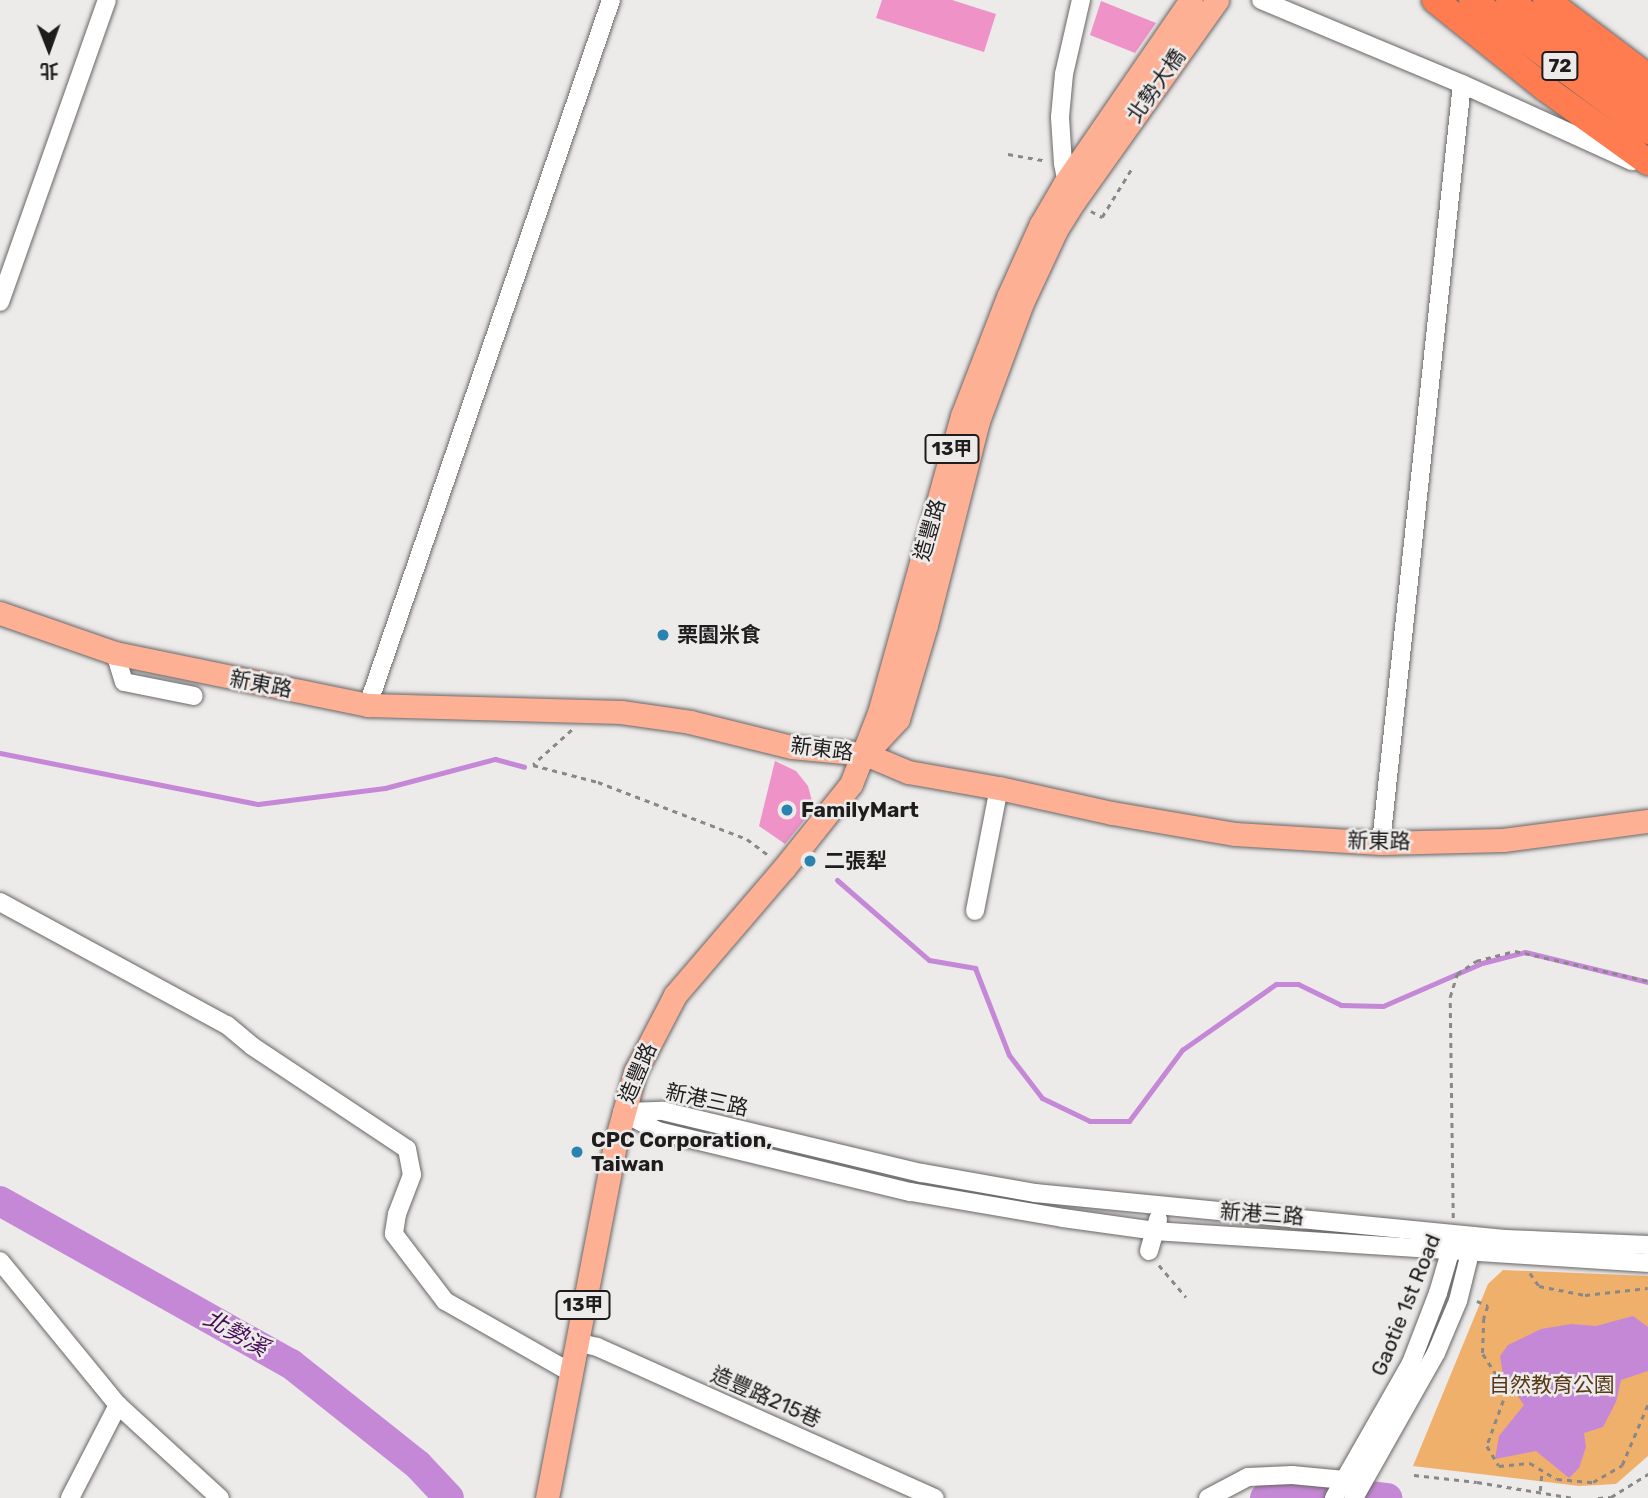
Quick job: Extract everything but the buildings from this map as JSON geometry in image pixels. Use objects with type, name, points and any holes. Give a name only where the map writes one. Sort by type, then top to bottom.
[{"type":"highway","points":[[1435,0],[1545,88],[1648,162]]},
{"type":"highway","name":"72","points":[[1472,0],[1648,131]]},
{"type":"highway","name":"72","points":[[1509,0],[1648,106]]},
{"type":"highway","points":[[1546,0],[1648,77]]},
{"type":"main road","name":"北勢大橋","points":[[1075,176],[1191,0]]},
{"type":"main road","name":"北勢大橋","points":[[1075,176],[1217,0]]},
{"type":"main road","name":"造豐路","points":[[547,1498],[622,1112],[635,1072],[675,995],[784,869],[851,784],[865,754],[898,719],[926,625],[978,421],[1022,303],[1056,230],[1075,176]]},
{"type":"main road","name":"新東路","points":[[0,613],[115,653],[368,705],[588,710],[691,722],[792,747],[865,754],[908,772],[999,788],[1112,813],[1234,834],[1381,843],[1503,840],[1648,821]]},
{"type":"street","points":[[0,302],[107,0]]},
{"type":"street","points":[[368,705],[611,0]]},
{"type":"street","points":[[1075,176],[1060,117],[1063,74],[1081,0]]},
{"type":"street","points":[[1261,0],[1648,168]]},
{"type":"street","points":[[1496,0],[1648,111]]},
{"type":"street","points":[[1381,843],[1462,85]]},
{"type":"street","points":[[115,653],[124,681],[194,696]]},
{"type":"street","points":[[975,911],[999,788]]},
{"type":"street","points":[[0,902],[227,1025],[252,1046],[407,1149],[412,1175],[397,1214],[394,1234],[445,1301],[572,1373]]},
{"type":"street","name":"新港三路","points":[[622,1112],[663,1111],[922,1173],[1035,1193],[1453,1242],[1470,1253],[1648,1263]]},
{"type":"street","name":"新港三路","points":[[622,1112],[658,1130],[911,1192],[1155,1231],[1453,1242],[1648,1245]]},
{"type":"street","points":[[1149,1251],[1161,1206]]},
{"type":"street","name":"Gaotie 1st Road","points":[[1354,1498],[1363,1466],[1411,1363],[1453,1242]]},
{"type":"street","name":"Gaotie 1st Road","points":[[1334,1498],[1345,1480],[1363,1466],[1436,1353],[1458,1301],[1470,1253]]},
{"type":"street","points":[[0,1261],[118,1405],[220,1498]]},
{"type":"street","name":"造豐路215巷","points":[[576,1342],[597,1347],[935,1498]]},
{"type":"street","points":[[69,1498],[118,1405]]},
{"type":"street","points":[[1208,1498],[1248,1477],[1292,1475],[1345,1480]]},
{"type":"path","points":[[1008,154],[1075,176],[1102,217],[1132,169]]},
{"type":"path","points":[[588,710],[560,744],[534,765],[598,782],[747,839],[784,869]]},
{"type":"path","points":[[1453,1242],[1450,997],[1457,974],[1476,961],[1515,951],[1648,981]]},
{"type":"path","points":[[1149,1251],[1186,1297]]},
{"type":"path","points":[[1524,1265],[1539,1286],[1586,1295],[1648,1288]]},
{"type":"path","points":[[1476,1300],[1488,1306],[1484,1318],[1483,1354],[1507,1391],[1488,1446],[1499,1466],[1530,1463],[1557,1479],[1593,1482],[1622,1465],[1648,1404]]},
{"type":"path","points":[[1541,1491],[1542,1470]]},
{"type":"path","points":[[1598,1498],[1611,1497],[1648,1474]]},
{"type":"path","points":[[1415,1475],[1541,1491],[1574,1498]]},
{"type":"green space","name":"自然教育公園","points":[[1503,1270],[1648,1276],[1648,1456],[1616,1484],[1579,1486],[1413,1466],[1488,1284]]},
{"type":"shaded area","points":[[1633,1316],[1648,1327],[1648,1371],[1621,1380],[1616,1402],[1603,1427],[1584,1433],[1586,1447],[1579,1468],[1569,1478],[1536,1451],[1495,1459],[1499,1436],[1524,1405],[1503,1375],[1500,1356],[1508,1345],[1541,1329],[1571,1324],[1596,1326]]},
{"type":"waterway","points":[[0,753],[258,804],[385,788],[495,759],[524,767]]},
{"type":"waterway","points":[[837,880],[929,960],[975,968],[1009,1055],[1042,1098],[1090,1121],[1129,1121],[1182,1050],[1276,984],[1298,984],[1341,1005],[1383,1006],[1482,963],[1525,952],[1648,982]]},
{"type":"waterway","name":"北勢溪","points":[[0,1201],[291,1364],[418,1465],[449,1498]]},
{"type":"waterway","name":"北勢溪","points":[[1265,1498],[1302,1488],[1387,1498]]},
{"type":"place","name":"栗園米食","points":[[663,635]]},
{"type":"place","name":"FamilyMart","points":[[787,810]]},
{"type":"place","name":"二張犁","points":[[810,861]]},
{"type":"place","name":"CPC Corporation, Taiwan","points":[[577,1152]]}]
